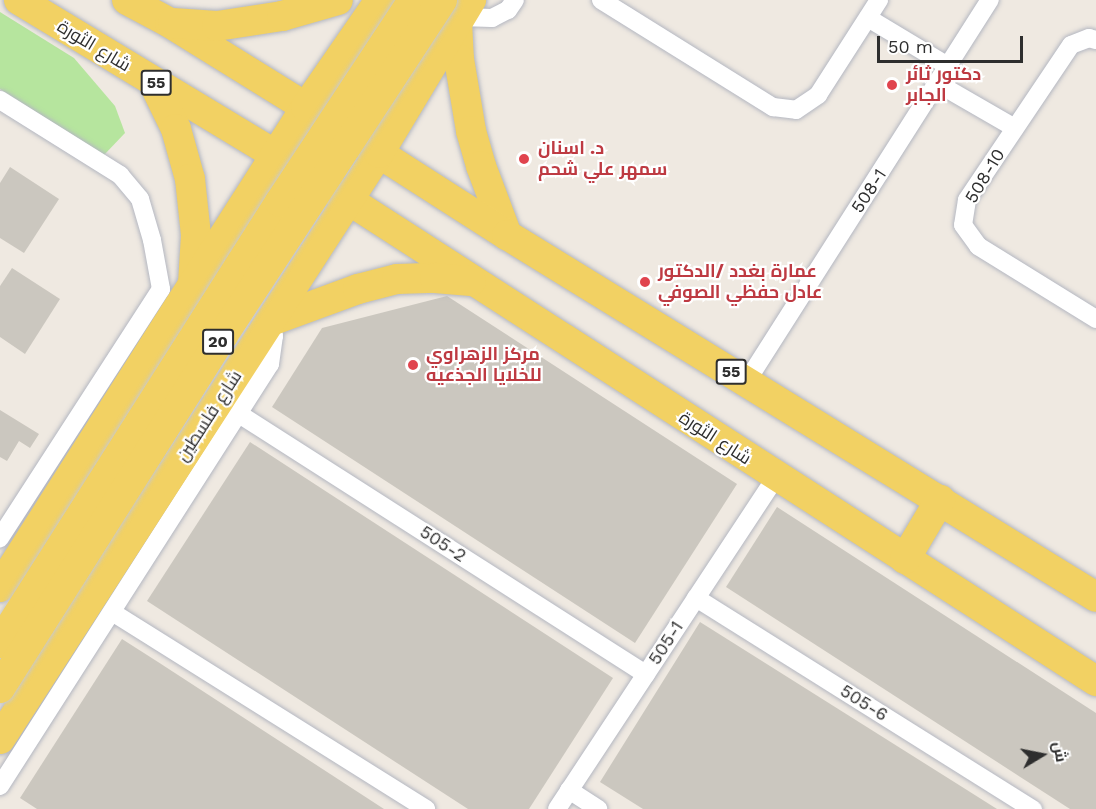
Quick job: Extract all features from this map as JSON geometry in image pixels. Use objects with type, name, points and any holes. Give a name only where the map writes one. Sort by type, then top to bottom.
[{"type":"main road","name":"شارع الثورة","points":[[19,0],[285,160]]},
{"type":"main road","points":[[127,0],[170,23],[314,112]]},
{"type":"main road","points":[[170,23],[217,26],[282,16],[338,0]]},
{"type":"main road","points":[[0,587],[193,285],[285,160],[380,0]]},
{"type":"main road","name":"20","points":[[0,643],[280,202],[412,0]]},
{"type":"main road","points":[[457,10],[459,59],[471,131],[481,166],[507,235]]},
{"type":"main road","name":"شارع فلسطين","points":[[0,739],[271,321],[343,196],[457,10]]},
{"type":"main road","name":"شارع فلسطين","points":[[0,688],[222,335],[457,10]]},
{"type":"main road","points":[[153,82],[176,129],[190,179],[196,235],[193,285]]},
{"type":"main road","name":"55","points":[[373,149],[507,235],[940,500],[1094,591]]},
{"type":"main road","name":"شارع الثورة","points":[[343,196],[1096,681]]},
{"type":"main road","points":[[271,321],[358,289],[397,279],[435,278],[475,282]]},
{"type":"main road","points":[[904,559],[940,500]]},
{"type":"street","points":[[457,10],[492,18],[508,10],[515,0]]},
{"type":"street","points":[[601,0],[773,107],[795,110],[818,96],[879,0]]},
{"type":"street","name":"508-1","points":[[747,381],[990,0]]},
{"type":"street","points":[[868,18],[948,66]]},
{"type":"street","name":"508-10","points":[[1096,40],[1089,38],[1071,45],[967,200],[963,225],[978,246],[1096,319]]},
{"type":"street","points":[[937,83],[1015,128]]},
{"type":"street","points":[[0,100],[120,175],[140,199],[152,240],[160,288],[0,538]]},
{"type":"street","points":[[0,786],[270,364],[274,336],[271,321]]},
{"type":"street","name":"505-2","points":[[239,414],[646,674]]},
{"type":"street","name":"505-1","points":[[557,809],[776,477]]},
{"type":"street","name":"505-6","points":[[696,598],[1033,809]]},
{"type":"street","points":[[112,612],[426,809]]},
{"type":"street","points":[[570,790],[598,809]]},
{"type":"green space","points":[[0,12],[74,58],[115,106],[125,133],[104,155],[0,89]]},
{"type":"building","points":[[10,167],[59,199],[24,253],[0,238],[0,183]]},
{"type":"building","points":[[12,268],[60,299],[25,354],[0,337],[0,286]]},
{"type":"building","points":[[447,296],[737,484],[635,643],[272,407],[322,328]]},
{"type":"building","points":[[0,410],[39,434],[30,448],[19,441],[7,461],[0,457]]},
{"type":"building","points":[[250,442],[613,678],[529,809],[468,809],[147,601]]},
{"type":"building","points":[[777,507],[1096,713],[1096,809],[1070,809],[726,587]]},
{"type":"building","points":[[700,622],[997,809],[643,809],[600,782]]},
{"type":"building","points":[[122,639],[384,809],[37,809],[20,798]]},
{"type":"place","name":"دكتور ثائر الجابر","points":[[892,85]]},
{"type":"place","name":"د. اسنان سمهر علي شحم","points":[[524,159]]},
{"type":"place","name":"عمارة بغدد /الدكتور عادل حفظي الصوفي","points":[[645,282]]},
{"type":"place","name":"مركز الزهراوي للخلايا الجذعيه","points":[[413,365]]}]
